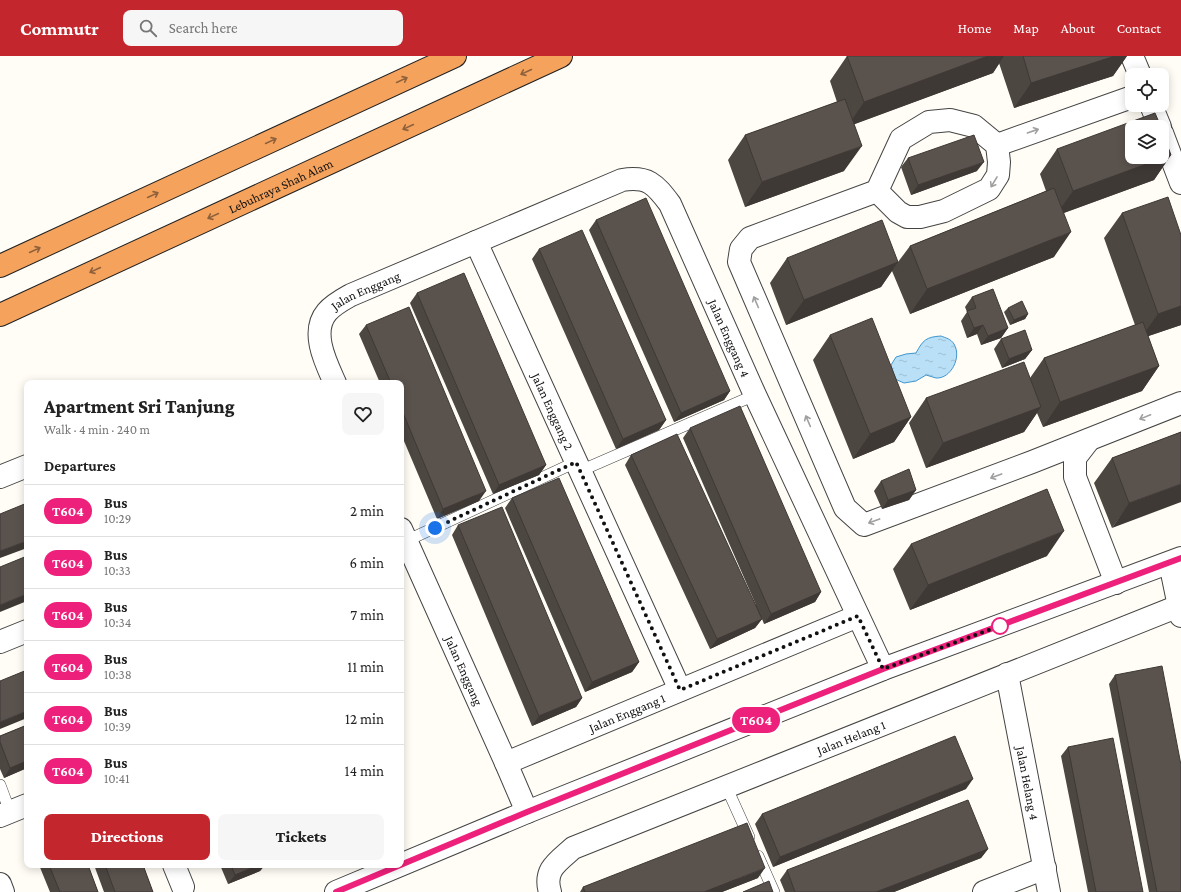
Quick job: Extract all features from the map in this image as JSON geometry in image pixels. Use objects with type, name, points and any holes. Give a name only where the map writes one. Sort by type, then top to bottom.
[{"type":"highway","points":[[0,266],[455,56]]},
{"type":"highway","name":"Lebuhraya Shah Alam","points":[[0,315],[561,56]]},
{"type":"street","points":[[1132,56],[1137,68]]},
{"type":"street","points":[[997,145],[1125,99]]},
{"type":"street","points":[[876,191],[898,212],[907,217],[920,217],[944,211],[989,189],[998,175],[999,162],[997,145],[974,126],[950,120],[929,122],[902,138],[876,191],[750,238],[741,249],[739,262],[845,508],[864,525],[1032,462],[1181,403]]},
{"type":"street","points":[[1169,151],[1181,183]]},
{"type":"street","name":"Jalan Enggang 4","points":[[476,242],[622,180],[636,178],[649,182],[661,192],[670,204],[755,395],[883,669]]},
{"type":"street","name":"Jalan Enggang","points":[[334,380],[323,356],[320,343],[320,327],[326,312],[337,303],[350,296],[476,242]]},
{"type":"street","name":"Jalan Enggang 2","points":[[476,242],[680,690]]},
{"type":"street","points":[[1089,440],[1075,458],[1075,476],[1116,583]]},
{"type":"street","points":[[1032,462],[1055,465],[1075,476]]},
{"type":"street","points":[[0,477],[24,467]]},
{"type":"street","name":"Jalan Enggang","points":[[404,535],[527,812]]},
{"type":"street","points":[[404,864],[527,812],[883,669],[1175,561],[1180,611]]},
{"type":"street","name":"Jalan Helang 1","points":[[550,892],[548,885],[551,869],[574,848],[1006,674],[1180,611]]},
{"type":"street","name":"Jalan Enggang 1","points":[[506,763],[858,616]]},
{"type":"street","points":[[0,642],[24,632]]},
{"type":"street","name":"Jalan Helang 4","points":[[1006,674],[1049,892]]},
{"type":"street","points":[[175,868],[183,888]]},
{"type":"street","points":[[336,892],[395,868]]},
{"type":"street","points":[[984,892],[1045,868]]},
{"type":"street","points":[[0,884],[3,892]]},
{"type":"lane","points":[[404,535],[578,467],[755,395]]},
{"type":"lane","points":[[0,785],[12,811]]},
{"type":"lane","points":[[726,786],[774,892]]},
{"type":"water","points":[[941,336],[954,344],[957,355],[954,366],[946,375],[936,378],[926,375],[916,381],[904,383],[895,379],[891,365],[896,357],[916,353],[928,338]]},
{"type":"building","points":[[847,56],[988,56],[864,102]]},
{"type":"building","points":[[1023,56],[1115,56],[1031,83]]},
{"type":"building","points":[[845,99],[862,146],[762,182],[745,135]]},
{"type":"building","points":[[1155,113],[1158,120],[1136,120]]},
{"type":"building","points":[[1125,124],[1125,164],[1146,164],[1073,191],[1057,149]]},
{"type":"building","points":[[974,135],[984,162],[918,185],[908,158]]},
{"type":"building","points":[[1054,188],[1071,232],[927,289],[910,246]]},
{"type":"building","points":[[1168,197],[1181,235],[1181,306],[1158,314],[1122,213]]},
{"type":"building","points":[[646,198],[730,391],[681,413],[596,220]]},
{"type":"building","points":[[882,220],[898,262],[804,300],[787,258]]},
{"type":"building","points":[[582,230],[666,420],[623,439],[539,249]]},
{"type":"building","points":[[464,273],[546,465],[499,485],[417,293]]},
{"type":"building","points":[[993,289],[1008,328],[988,336],[983,325],[974,328],[967,311],[976,308],[972,297]]},
{"type":"building","points":[[1022,301],[1028,314],[1014,320],[1008,308]]},
{"type":"building","points":[[409,307],[486,491],[443,509],[404,415],[404,380],[390,380],[366,325]]},
{"type":"building","points":[[872,318],[911,417],[870,434],[830,335]]},
{"type":"building","points":[[1143,322],[1159,366],[1060,402],[1044,358]]},
{"type":"building","points":[[1025,330],[1032,350],[1009,359],[1001,339]]},
{"type":"building","points":[[1024,362],[1041,407],[943,443],[926,398]]},
{"type":"building","points":[[740,406],[821,592],[771,614],[690,428]]},
{"type":"building","points":[[1181,432],[1181,484],[1129,503],[1112,458]]},
{"type":"building","points":[[677,434],[762,619],[717,639],[631,455]]},
{"type":"building","points":[[909,469],[916,490],[888,500],[881,481]]},
{"type":"building","points":[[559,478],[639,662],[592,682],[512,498]]},
{"type":"building","points":[[1047,489],[1064,531],[928,585],[911,544]]},
{"type":"building","points":[[24,504],[24,542],[0,551],[0,514]]},
{"type":"building","points":[[502,507],[582,698],[539,716],[458,525]]},
{"type":"building","points":[[24,557],[24,595],[0,605],[0,567]]},
{"type":"building","points":[[1162,666],[1181,765],[1181,892],[1157,892],[1115,675]]},
{"type":"building","points":[[24,671],[24,712],[0,722],[0,681]]},
{"type":"building","points":[[24,726],[24,762],[10,768],[0,742],[0,736]]},
{"type":"building","points":[[955,736],[973,779],[780,857],[762,814]]},
{"type":"building","points":[[1113,738],[1143,892],[1096,892],[1068,747]]},
{"type":"building","points":[[968,800],[988,849],[876,892],[795,892],[787,870]]},
{"type":"building","points":[[747,823],[765,868],[704,892],[585,892],[583,887]]},
{"type":"building","points":[[50,868],[89,868],[98,892],[60,892]]},
{"type":"building","points":[[106,868],[144,868],[153,892],[115,892]]},
{"type":"building","points":[[232,868],[252,868],[235,875]]},
{"type":"building","points":[[769,881],[773,892],[743,892]]},
{"type":"bus line","name":"T604","points":[[404,864],[527,812],[883,669],[1181,558]]},
{"type":"bus line","name":"T604","points":[[336,892],[395,868]]},
{"type":"route","points":[[435,528],[576,462],[680,690],[858,616],[883,669],[1000,626]]}]
